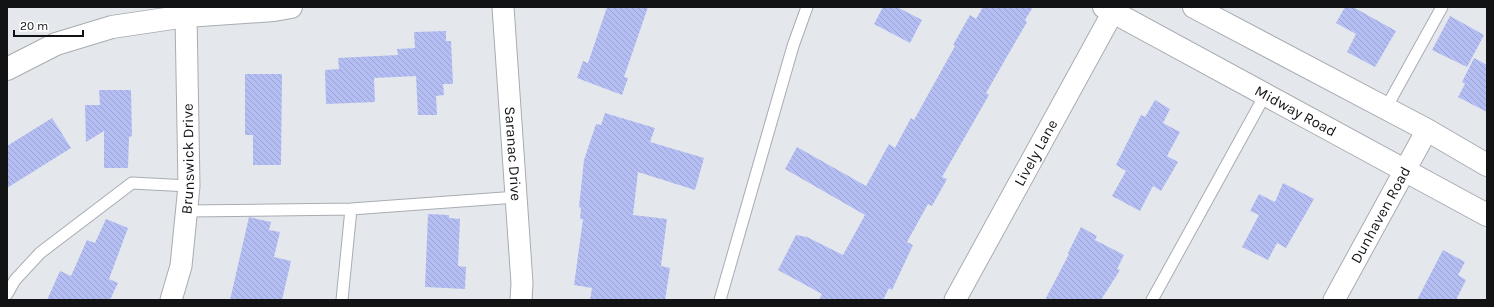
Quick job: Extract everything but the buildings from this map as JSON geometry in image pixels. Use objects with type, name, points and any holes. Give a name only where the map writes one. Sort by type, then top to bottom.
[{"type":"main road","points":[[7,69],[56,44],[112,27],[186,16],[274,10],[291,7]]},
{"type":"main road","points":[[1194,7],[1427,130],[1487,165]]},
{"type":"main road","name":"Midway Road","points":[[1111,9],[1265,95],[1487,215]]},
{"type":"street","name":"Saranac Drive","points":[[503,7],[522,282],[521,300]]},
{"type":"street","name":"Lively Lane","points":[[955,300],[1111,9]]},
{"type":"street","name":"Brunswick Drive","points":[[171,300],[181,266],[189,186],[186,16]]},
{"type":"street","name":"Dunhaven Road","points":[[1334,300],[1427,130]]},
{"type":"lane","points":[[720,300],[793,46],[807,7]]},
{"type":"lane","points":[[1386,108],[1442,7]]},
{"type":"lane","points":[[1152,300],[1265,95]]},
{"type":"lane","points":[[7,294],[15,280],[40,253],[132,183],[189,186]]},
{"type":"lane","points":[[187,211],[351,209],[516,197]]},
{"type":"lane","points":[[342,300],[351,209]]}]
